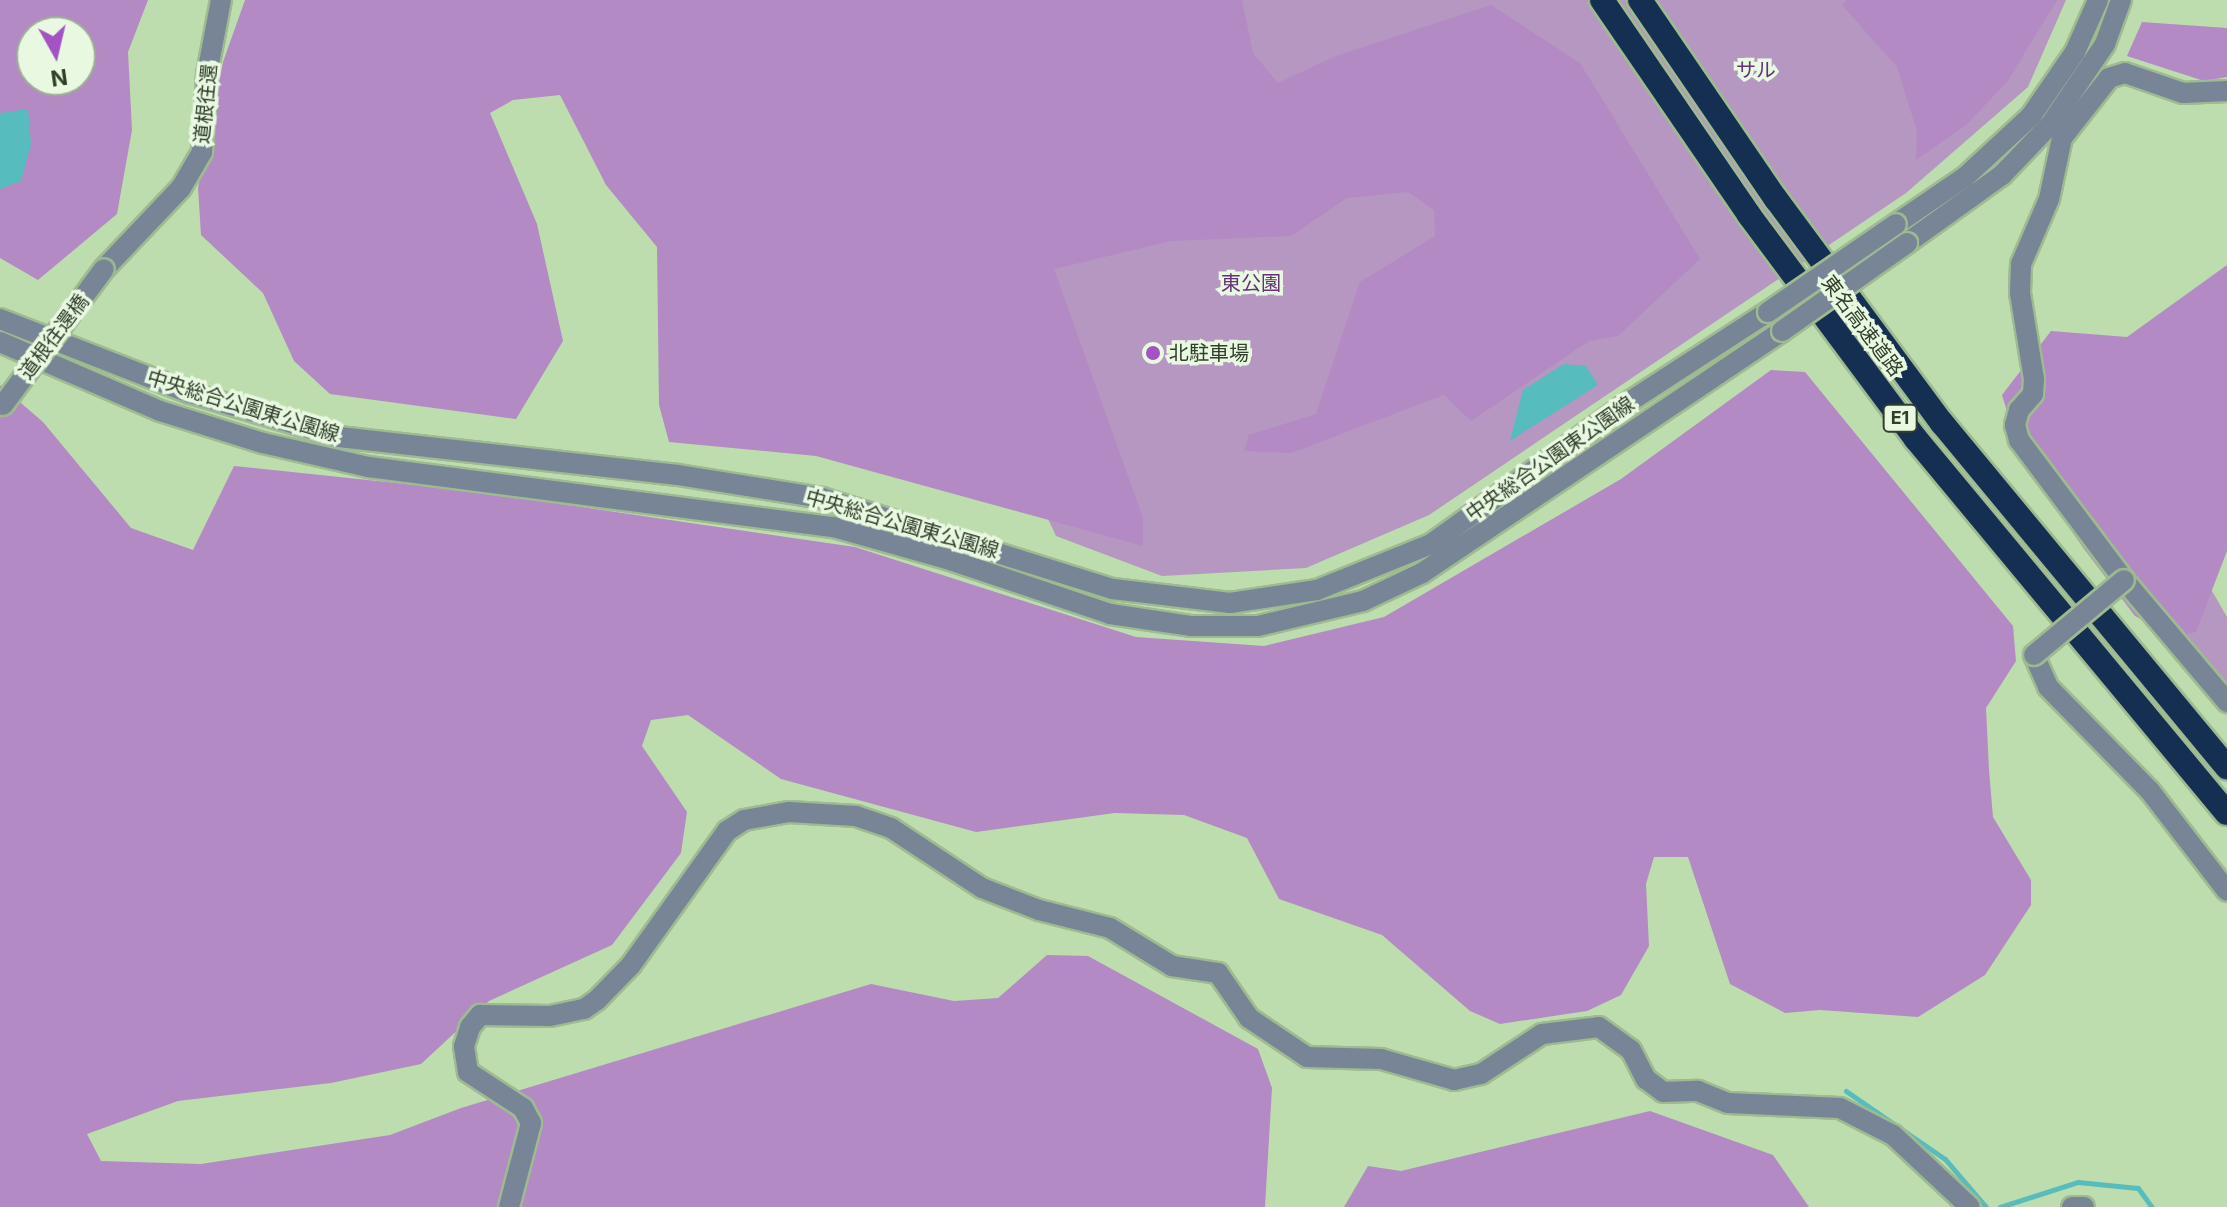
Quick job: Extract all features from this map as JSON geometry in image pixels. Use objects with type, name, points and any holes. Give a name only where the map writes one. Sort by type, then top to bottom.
[{"type":"highway","name":"東名高速道路","points":[[1602,0],[1749,215],[1916,439],[2227,813]]},
{"type":"highway","name":"東名高速道路","points":[[1640,0],[1776,199],[1942,423],[2227,767]]},
{"type":"street","name":"道根往還","points":[[104,269],[181,188],[202,152],[207,74],[221,0]]},
{"type":"street","name":"中央総合公園東公園線","points":[[0,319],[190,393],[339,437],[678,475],[822,498],[934,529],[1113,589],[1230,603],[1317,590],[1431,544],[1633,401],[1965,177],[2031,116],[2075,52],[2098,0]]},
{"type":"street","points":[[0,342],[160,411],[263,443],[369,467],[834,527],[947,559],[1110,614],[1190,626],[1258,626],[1363,601],[1422,573],[1782,331],[2002,175],[2050,125],[2105,44],[2121,0]]},
{"type":"street","points":[[2227,91],[2183,93],[2125,73],[2109,78],[2062,138],[2049,199],[2021,264],[2020,293],[2034,379],[2033,394],[2019,410],[2015,425],[2019,440],[2124,580],[2227,702]]},
{"type":"street","name":"道根往還橋","points":[[2,406],[104,269]]},
{"type":"street","points":[[1633,401],[1648,421]]},
{"type":"street","points":[[2124,580],[2034,655],[2048,687],[2150,791],[2227,891]]},
{"type":"street","points":[[509,1207],[531,1123],[523,1108],[468,1072],[464,1046],[470,1027],[480,1015],[550,1016],[597,1000],[631,965],[727,831],[744,820],[789,812],[856,816],[891,828],[982,888],[1039,910],[1110,928],[1172,966],[1218,973],[1249,1018],[1307,1057],[1381,1059],[1454,1080],[1481,1074],[1542,1034],[1599,1027],[1631,1050],[1646,1079],[1663,1092],[1698,1091],[1728,1103],[1840,1108],[1893,1135],[1970,1207]]},
{"type":"street","points":[[2072,1207],[2084,1207]]},
{"type":"green space","name":"東公園","points":[[590,0],[2066,0],[2028,87],[1906,193],[1429,515],[1306,568],[1162,576],[1056,536],[982,379]]},
{"type":"green space","points":[[2212,591],[2227,617],[2227,692],[2165,607]]},
{"type":"shaded area","points":[[0,0],[148,0],[128,52],[132,130],[117,214],[38,280],[0,258]]},
{"type":"shaded area","points":[[245,0],[1242,0],[1253,53],[1278,83],[1336,56],[1491,5],[1580,63],[1700,259],[1618,336],[1589,341],[1471,421],[1444,395],[1291,453],[1244,451],[1249,435],[1316,414],[1360,282],[1435,236],[1434,210],[1408,192],[1347,198],[1291,236],[1171,241],[1054,269],[1143,518],[1143,546],[816,456],[669,442],[659,405],[657,247],[606,185],[560,95],[513,100],[490,113],[537,224],[563,341],[516,419],[330,394],[294,361],[263,293],[201,235],[198,188],[223,62]]},
{"type":"shaded area","points":[[1847,0],[2057,0],[2007,82],[1966,125],[1916,160],[1917,131],[1897,67],[1842,5]]},
{"type":"shaded area","points":[[2142,22],[2227,28],[2227,77],[2204,81],[2127,56]]},
{"type":"shaded area","points":[[2227,265],[2227,551],[2196,632],[2174,637],[2135,616],[2084,549],[2021,457],[2002,395],[2051,331],[2127,337]]},
{"type":"shaded area","points":[[1771,370],[1805,372],[2013,626],[2016,661],[1986,708],[1989,770],[1993,817],[2031,880],[2031,905],[1985,975],[1918,1017],[1820,1010],[1785,1013],[1730,984],[1688,857],[1654,857],[1646,884],[1649,946],[1621,995],[1587,1011],[1500,1024],[1470,1011],[1382,935],[1279,899],[1247,838],[1184,815],[1115,813],[976,832],[781,779],[688,715],[651,720],[642,746],[687,812],[681,853],[612,945],[489,1001],[421,1064],[331,1083],[178,1101],[87,1134],[101,1161],[201,1164],[390,1135],[461,1108],[871,984],[954,1001],[998,998],[1047,955],[1088,956],[1258,1049],[1272,1088],[1265,1207],[0,1207],[0,385],[43,422],[131,528],[193,550],[234,466],[472,491],[855,547],[1136,637],[1264,646],[1384,617],[1621,479]]},
{"type":"shaded area","points":[[1650,1111],[1773,1155],[1809,1207],[1344,1207],[1368,1166],[1401,1171]]},
{"type":"water","points":[[28,109],[31,144],[21,181],[0,189],[0,113]]},
{"type":"water","points":[[1564,364],[1586,366],[1598,385],[1510,441],[1523,390]]},
{"type":"waterway","points":[[1846,1091],[1945,1159],[1986,1207]]},
{"type":"waterway","points":[[2000,1207],[2078,1182],[2138,1188],[2152,1207]]},
{"type":"place","name":"北駐車場","points":[[1153,353]]},
{"type":"park label","name":"サル","points":[[1756,70]]}]
